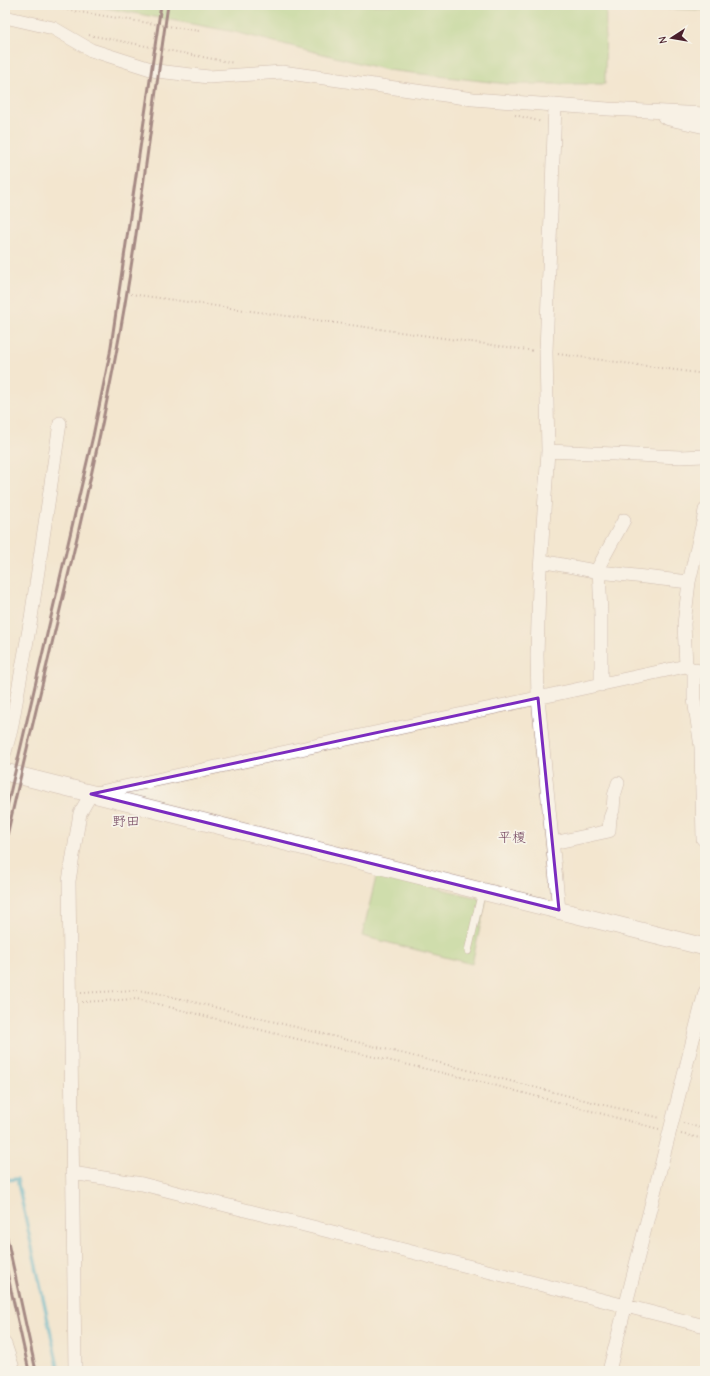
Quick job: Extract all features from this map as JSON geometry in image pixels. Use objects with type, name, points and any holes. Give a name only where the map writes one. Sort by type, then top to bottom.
[{"type":"street","points":[[5,17],[53,28],[91,50],[157,71],[210,78],[282,72],[473,99],[652,112],[705,114]]},
{"type":"street","points":[[555,105],[546,352],[548,451],[537,654],[538,698],[559,910]]},
{"type":"street","points":[[652,112],[669,119],[705,127]]},
{"type":"street","points":[[5,752],[11,730],[31,618],[60,423]]},
{"type":"street","points":[[548,451],[680,457],[705,456]]},
{"type":"street","points":[[705,510],[704,522],[689,582],[684,624],[695,669],[694,699],[701,747],[703,839],[705,839]]},
{"type":"street","points":[[601,685],[602,616],[599,566],[624,520]]},
{"type":"street","points":[[541,562],[600,572],[689,582]]},
{"type":"street","points":[[75,1371],[69,881],[80,813],[91,794],[538,698],[601,685],[695,669]]},
{"type":"street","points":[[5,772],[705,947]]},
{"type":"street","points":[[553,843],[609,831],[614,796],[618,783]]},
{"type":"street","points":[[609,1371],[705,992]]},
{"type":"street","points":[[72,1173],[142,1184],[705,1326]]},
{"type":"street","points":[[5,1344],[14,1371]]},
{"type":"lane","points":[[468,951],[482,891]]},
{"type":"path","points":[[48,5],[66,10],[199,31]]},
{"type":"path","points":[[84,34],[237,63]]},
{"type":"path","points":[[131,294],[705,374]]},
{"type":"path","points":[[70,998],[136,990],[157,993],[604,1105],[671,1126],[705,1139]]},
{"type":"path","points":[[70,998],[136,999],[339,1049],[671,1126],[705,1129]]},
{"type":"highlighted area","points":[[538,698],[559,910],[91,794]]},
{"type":"green space","points":[[90,5],[705,5],[705,10],[606,6],[605,84],[507,84],[387,70],[235,32]]},
{"type":"green space","points":[[377,873],[486,900],[472,964],[362,936]]},
{"type":"waterway","points":[[5,1180],[17,1179],[59,1371]]},
{"type":"railway","points":[[5,815],[93,436],[110,353],[161,5]]},
{"type":"railway","points":[[5,845],[77,539],[104,416],[124,310],[138,223],[168,5]]},
{"type":"railway","points":[[5,1229],[36,1371]]},
{"type":"railway","points":[[5,1263],[29,1371]]},
{"type":"district","name":"野田","points":[[126,821]]},
{"type":"district","name":"平榎","points":[[512,837]]}]
